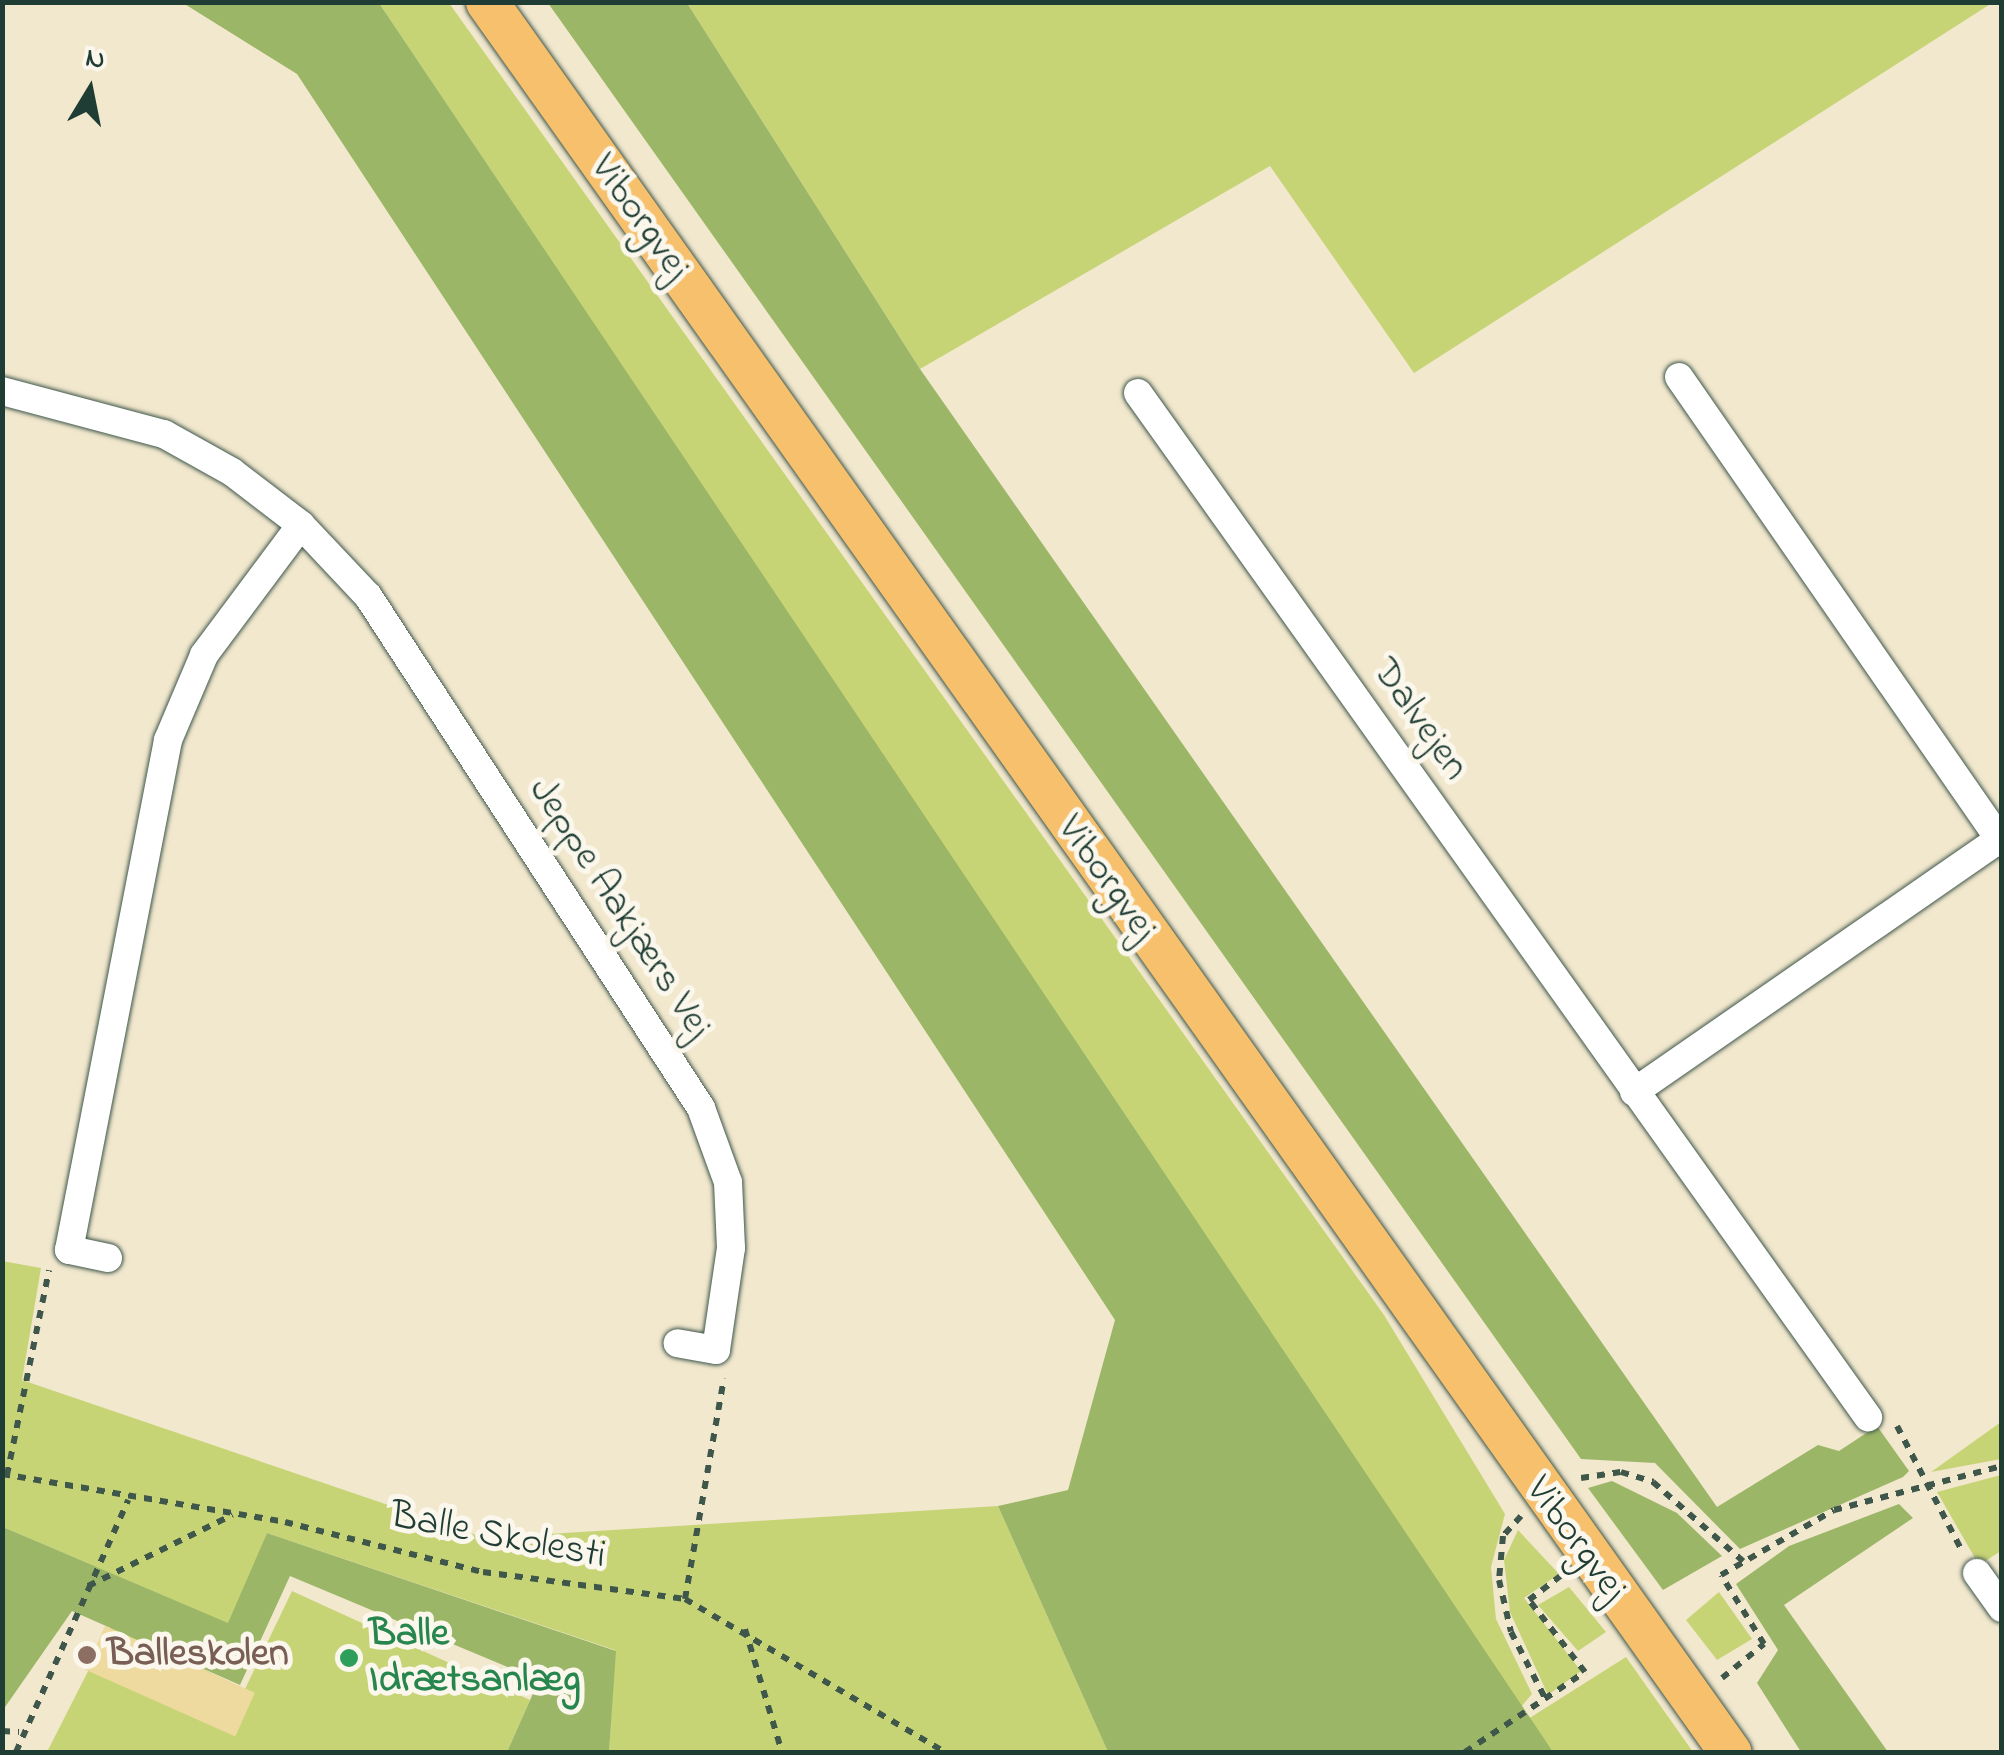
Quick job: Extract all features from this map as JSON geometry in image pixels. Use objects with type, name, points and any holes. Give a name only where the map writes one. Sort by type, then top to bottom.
[{"type":"main road","name":"Viborgvej","points":[[487,2],[1586,1556],[1730,1752]]},
{"type":"street","points":[[1634,1092],[2000,839],[1679,377]]},
{"type":"street","name":"Jeppe Aakjærs Vej","points":[[2,391],[164,434],[301,525],[368,596],[701,1108],[728,1182],[730,1231],[716,1350]]},
{"type":"street","name":"Dalvejen","points":[[1138,393],[1868,1417]]},
{"type":"street","points":[[108,1258],[69,1250],[168,740],[214,638],[301,525]]},
{"type":"street","points":[[678,1343],[716,1350]]},
{"type":"street","points":[[1977,1573],[2002,1608]]},
{"type":"path","points":[[5,1474],[50,1268],[69,1250]]},
{"type":"path","points":[[686,1599],[724,1378],[716,1350]]},
{"type":"path","points":[[1868,1417],[1894,1422],[1925,1485],[1977,1573]]},
{"type":"path","points":[[1692,1701],[1764,1644],[1721,1576],[1834,1510],[2002,1466]]},
{"type":"path","name":"Balle Skolesti","points":[[5,1474],[128,1500],[234,1514],[482,1572],[686,1599],[745,1629],[880,1722],[946,1752]]},
{"type":"path","points":[[16,1752],[19,1732],[128,1500]]},
{"type":"path","points":[[88,1586],[234,1514]]},
{"type":"path","points":[[1465,1752],[1585,1672],[1529,1600],[1586,1556]]},
{"type":"path","points":[[745,1629],[779,1751]]},
{"type":"path","points":[[2,1732],[19,1732]]},
{"type":"green space","points":[[183,3],[379,3],[1553,1752],[1108,1752],[998,1506],[1068,1490],[1115,1320],[297,74]]},
{"type":"green space","points":[[379,3],[449,3],[1384,1315],[1505,1514],[1491,1567],[1496,1619],[1532,1694],[1520,1708]]},
{"type":"green space","points":[[548,3],[687,3],[920,369],[1717,1507],[1818,1445],[1839,1451],[1877,1426],[1909,1471],[1903,1477],[1740,1549],[1655,1463],[1581,1459]]},
{"type":"green space","points":[[687,3],[1992,3],[1414,373],[1270,166],[920,369]]},
{"type":"green space","points":[[2,1261],[41,1268],[22,1380],[485,1538],[998,1506],[1108,1752],[609,1752],[615,1650],[267,1533],[229,1624],[3,1527]]},
{"type":"green space","points":[[2001,1422],[2001,1459],[1931,1472]]},
{"type":"green space","points":[[2001,1475],[2001,1551],[1979,1565],[1937,1492]]},
{"type":"green space","points":[[1612,1481],[1677,1513],[1722,1556],[1663,1590],[1588,1488]]},
{"type":"green space","points":[[1899,1504],[1913,1518],[1784,1605],[1888,1752],[1801,1752],[1757,1683],[1778,1650],[1736,1584],[1789,1546]]},
{"type":"green space","points":[[3,1527],[228,1623],[267,1533],[616,1651],[609,1752],[507,1752],[539,1680],[290,1576],[240,1685],[72,1611],[3,1710]]},
{"type":"green space","points":[[1518,1530],[1559,1574],[1524,1598],[1581,1671],[1548,1695],[1510,1612],[1504,1560]]},
{"type":"green space","points":[[1569,1587],[1606,1632],[1578,1651],[1538,1605]]},
{"type":"green space","name":"Balle Idrætsanlæg","points":[[292,1591],[530,1700],[507,1752],[47,1752],[111,1626],[245,1689]]},
{"type":"green space","points":[[1719,1592],[1752,1639],[1717,1660],[1686,1620]]},
{"type":"green space","points":[[1626,1657],[1693,1752],[1553,1752],[1528,1719]]},
{"type":"sand","points":[[105,1626],[255,1693],[235,1737],[85,1670]]},
{"type":"place","name":"Balleskolen","points":[[87,1655]]},
{"type":"place","name":"Balle Idrætsanlæg","points":[[349,1658]]}]
